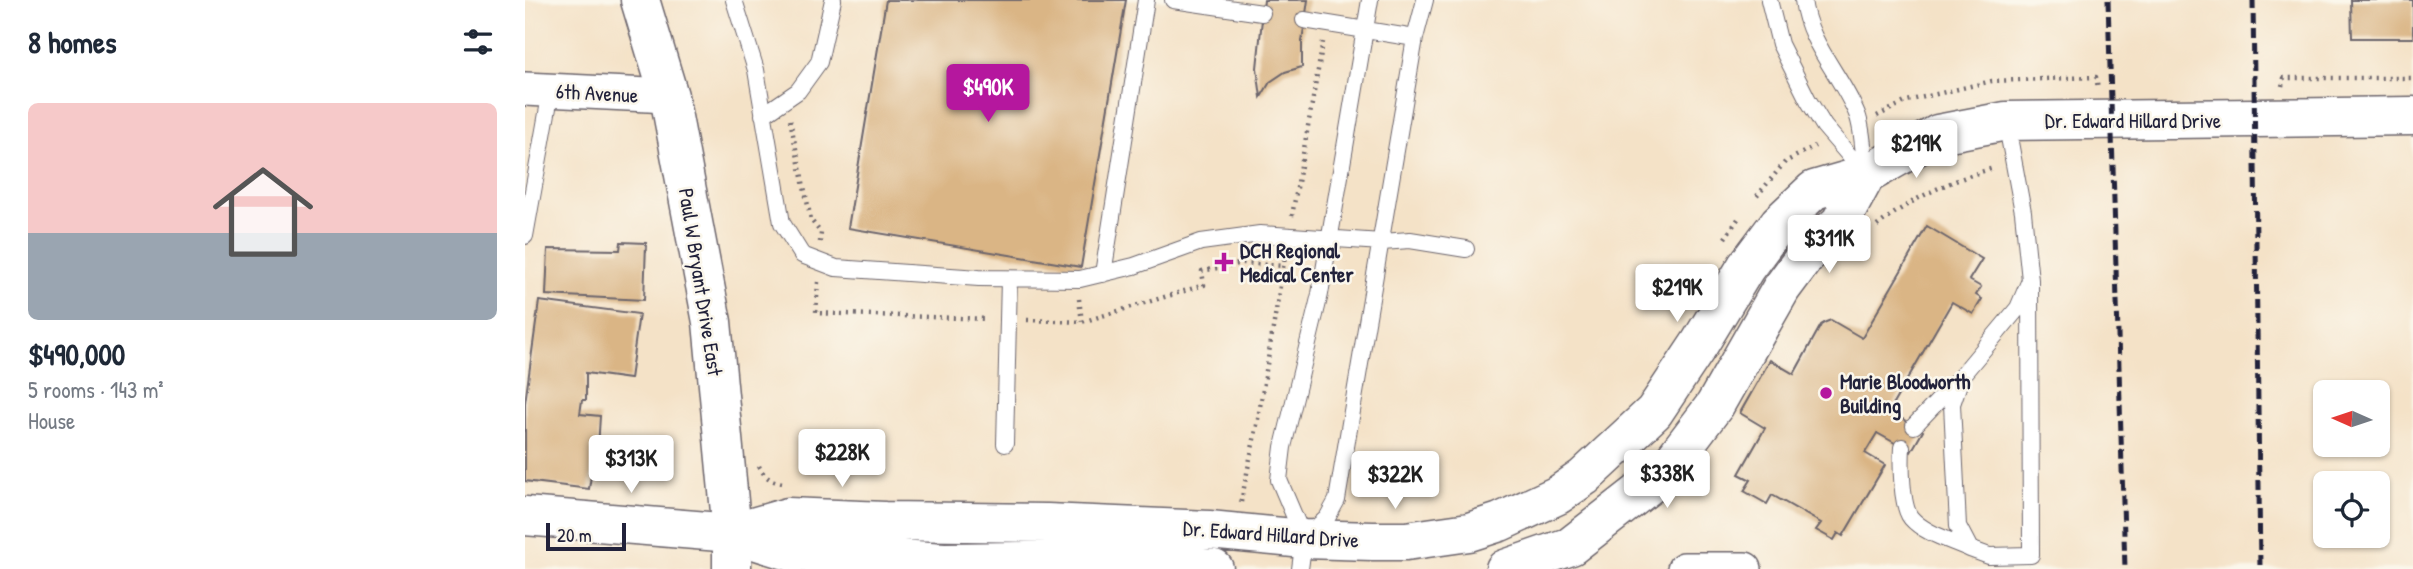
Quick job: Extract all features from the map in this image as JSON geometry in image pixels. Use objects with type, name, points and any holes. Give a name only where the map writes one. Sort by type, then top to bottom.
[{"type":"street","name":"Paul W Bryant Drive East","points":[[640,0],[669,96],[712,322],[732,551]]},
{"type":"street","name":"6th Avenue","points":[[538,90],[669,96]]},
{"type":"street","name":"Dr. Edward Hillard Drive","points":[[732,551],[788,517],[1075,524],[1209,530],[1297,538],[1406,541],[1469,532],[1500,522],[1557,495],[1584,477],[1654,412],[1746,267],[1779,223],[1814,190],[1866,175],[1938,134],[2006,121],[2413,116]]},
{"type":"street","points":[[1505,569],[1571,546],[1662,475],[1715,405],[1781,289],[1813,246],[1840,223],[1866,175]]},
{"type":"street","name":"Dr. Edward Hillard Drive","points":[[525,516],[732,551],[792,552],[944,562],[1110,560],[1214,569]]},
{"type":"street","points":[[1684,569],[1745,569]]},
{"type":"lane","points":[[734,0],[756,70],[782,223],[802,255],[837,268],[1009,279],[1080,279],[1134,266],[1201,242],[1260,234],[1382,242],[1410,240],[1466,249]]},
{"type":"lane","points":[[763,115],[798,90],[819,62],[834,0]]},
{"type":"lane","points":[[1103,274],[1146,0]]},
{"type":"lane","points":[[1173,0],[1262,13]]},
{"type":"lane","points":[[1370,0],[1320,295],[1283,447],[1279,480],[1297,538],[1327,518],[1337,500],[1415,38],[1425,0]]},
{"type":"lane","points":[[1769,0],[1780,44],[1808,100],[1833,137],[1866,175]]},
{"type":"lane","points":[[1803,0],[1805,17],[1820,50],[1859,117],[1866,175]]},
{"type":"lane","points":[[1304,20],[1415,38]]},
{"type":"lane","points":[[525,236],[538,90]]},
{"type":"lane","points":[[1902,447],[1901,475],[1909,516],[1924,529],[1970,549],[1989,556],[2031,562],[2030,280],[2023,212],[2006,121]]},
{"type":"lane","points":[[1005,444],[1009,279]]},
{"type":"lane","points":[[1914,426],[1962,376],[2018,308],[2030,280]]},
{"type":"lane","points":[[1962,376],[1952,404],[1958,526],[1970,549]]},
{"type":"path","points":[[1297,538],[1238,506],[1257,425],[1326,24]]},
{"type":"path","points":[[1859,125],[1907,101],[1992,80],[2096,77],[2105,120]]},
{"type":"path","points":[[786,99],[811,220],[821,233],[816,313],[1082,322],[1204,285],[1202,271],[1243,263],[1283,266]]},
{"type":"path","points":[[1753,201],[1785,162],[1833,137]]},
{"type":"path","points":[[1872,230],[1900,208],[1956,179],[2013,162]]},
{"type":"path","points":[[1722,243],[1728,231],[1745,211]]},
{"type":"path","points":[[764,475],[778,483],[787,484]]},
{"type":"building","points":[[886,0],[1126,0],[1081,267],[848,228]]},
{"type":"building","points":[[1264,0],[1308,0],[1302,41],[1302,67],[1285,72],[1270,82],[1261,97],[1257,68]]},
{"type":"building","points":[[2351,0],[2413,0],[2413,38],[2352,38]]},
{"type":"building","name":"Marie Bloodworth Building","points":[[1927,226],[1982,259],[1969,280],[1981,287],[1976,295],[1982,299],[1973,314],[1952,302],[1889,411],[1923,431],[1911,452],[1877,433],[1865,453],[1885,465],[1843,536],[1838,533],[1834,540],[1816,530],[1821,523],[1772,495],[1767,504],[1744,491],[1751,480],[1739,474],[1765,428],[1740,413],[1770,360],[1794,374],[1821,325],[1831,320],[1862,338]]},
{"type":"building","points":[[621,242],[646,243],[644,300],[546,295],[548,249],[620,250]]},
{"type":"building","points":[[539,301],[639,314],[630,379],[586,373],[586,400],[582,400],[580,414],[600,416],[597,464],[593,463],[589,489],[525,481],[525,403]]},
{"type":"railway","points":[[2108,0],[2125,569]]},
{"type":"railway","points":[[2253,0],[2260,569]]},
{"type":"place","name":"DCH Regional Medical Center","points":[[1224,262]]},
{"type":"place","name":"Marie Bloodworth Building","points":[[1826,393]]}]
